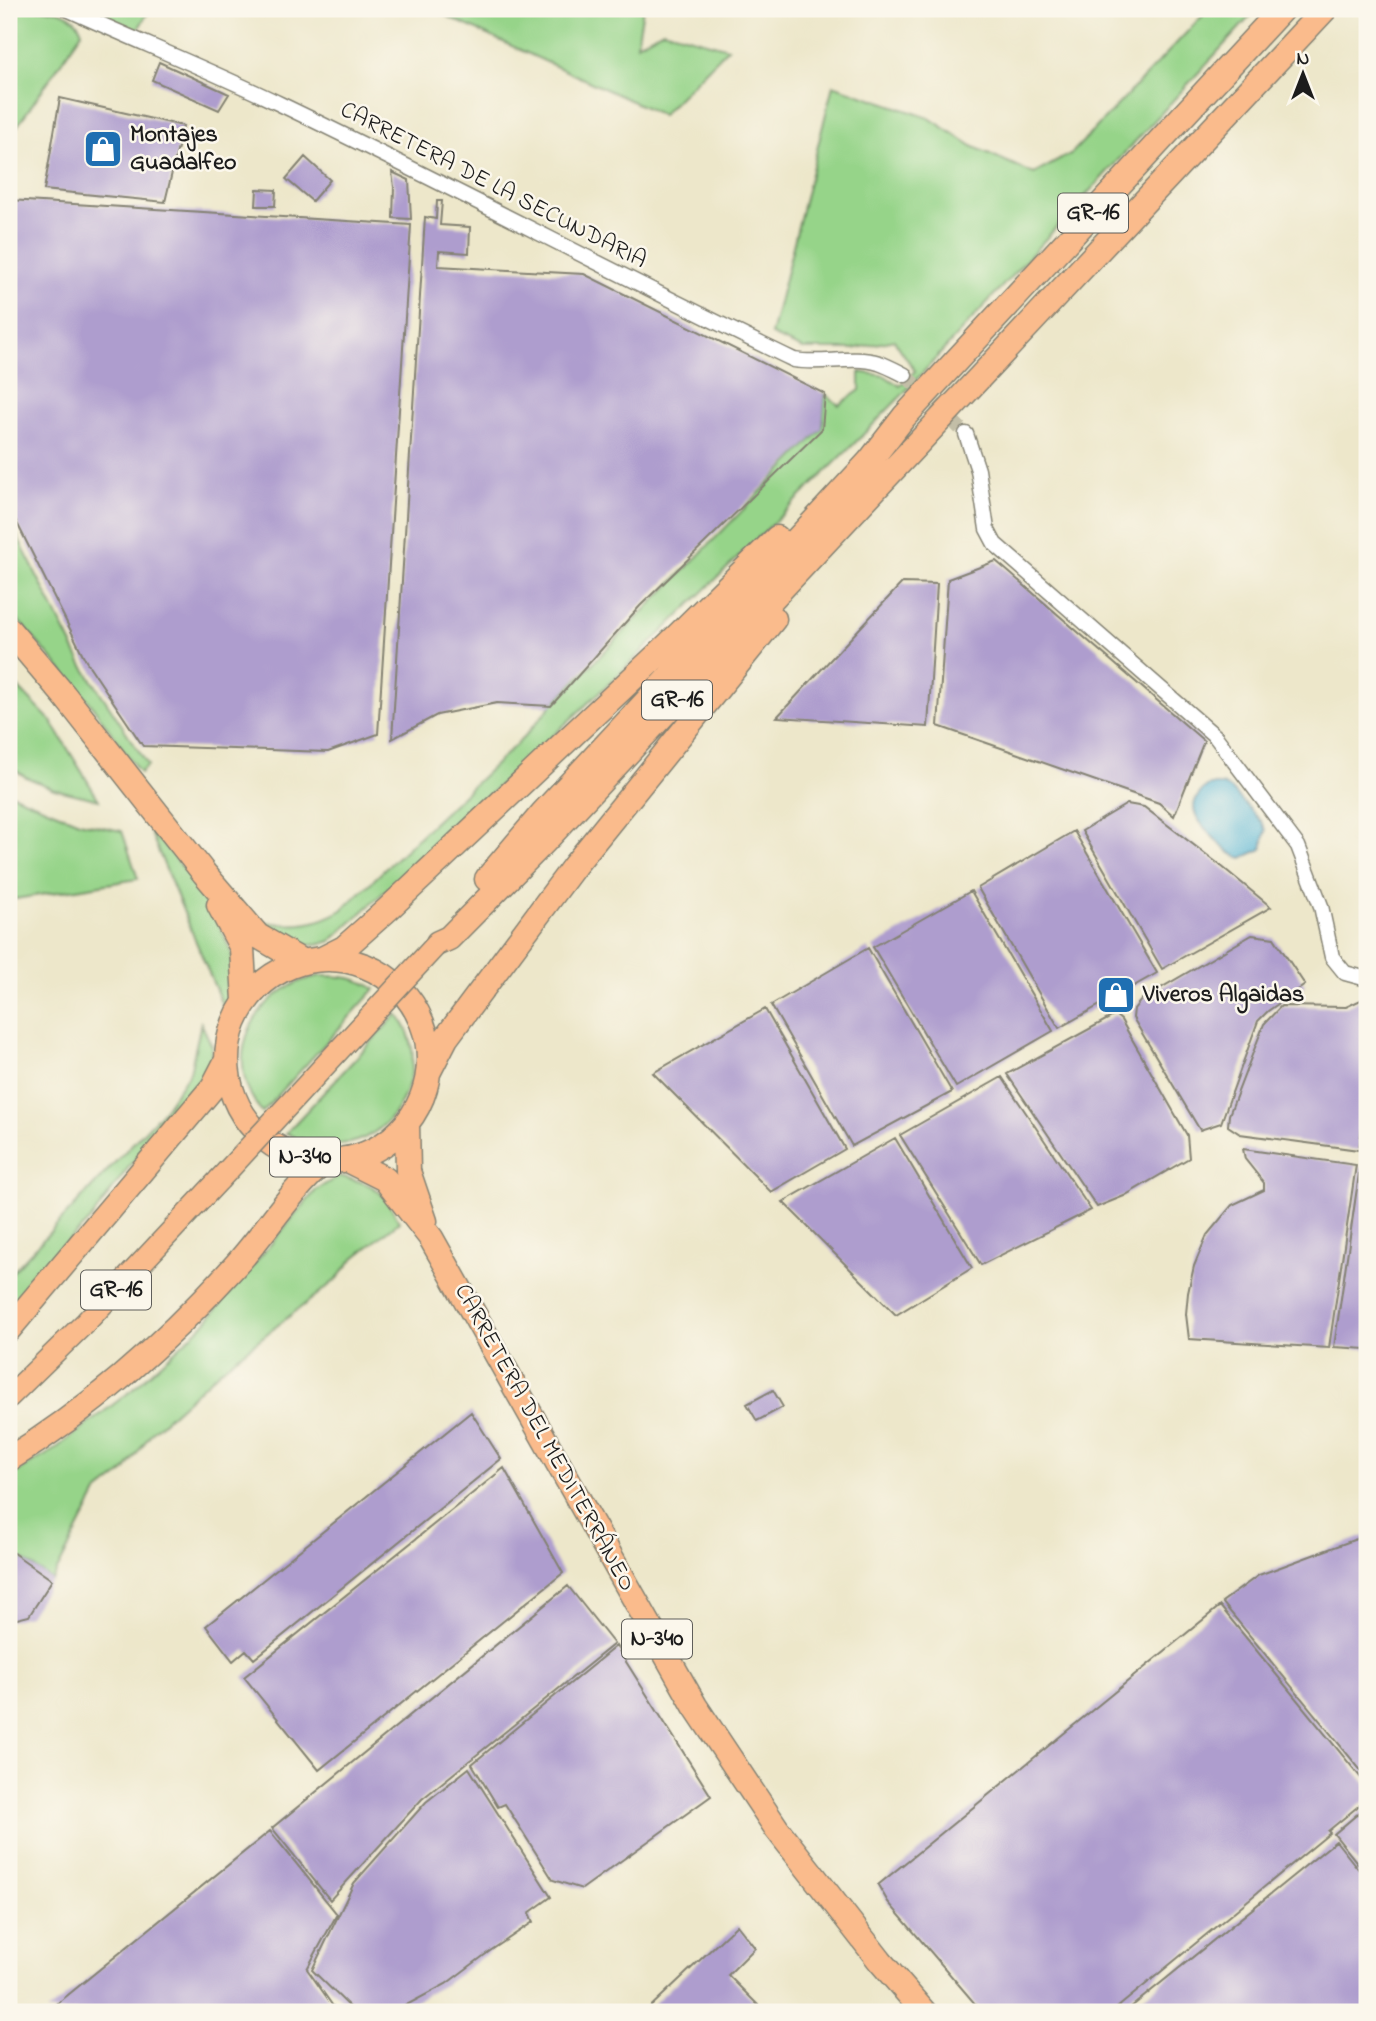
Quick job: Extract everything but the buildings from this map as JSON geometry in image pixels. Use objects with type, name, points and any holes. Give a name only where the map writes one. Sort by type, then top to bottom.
[{"type":"highway","name":"GR-16","points":[[438,943],[442,932],[542,814],[869,462],[904,417],[1282,9]]},
{"type":"highway","name":"GR-16","points":[[438,943],[449,938],[545,841],[1325,9]]},
{"type":"highway","points":[[312,960],[344,948],[398,900],[904,417]]},
{"type":"highway","points":[[429,1071],[446,1038],[575,865],[703,704],[892,482],[911,453]]},
{"type":"highway","name":"N-340","points":[[9,631],[64,695],[204,873],[258,936],[312,960],[351,961],[378,972],[402,990],[419,1014],[428,1042],[429,1071],[422,1099],[407,1123],[390,1140],[369,1152],[335,1160],[295,1155],[267,1141],[245,1118],[232,1091],[226,1060],[231,1030],[245,1002],[271,977],[312,960]]},
{"type":"highway","name":"N-340","points":[[204,873],[242,948],[245,1002]]},
{"type":"highway","points":[[9,1329],[213,1087],[226,1060]]},
{"type":"highway","name":"CARRETERA DEL MEDITERRÁNEO","points":[[407,1123],[408,1171],[431,1238]]},
{"type":"highway","points":[[9,1459],[121,1377],[187,1318],[238,1264],[310,1174],[335,1160]]},
{"type":"highway","name":"CARRETERA DEL MEDITERRÁNEO","points":[[335,1160],[385,1179],[431,1238],[695,1706],[777,1829],[880,1961],[924,2012]]},
{"type":"main road","name":"GR-16","points":[[9,1397],[86,1322],[438,943]]},
{"type":"street","name":"CARRETERA DE LA SECUNDARIA","points":[[66,9],[277,102],[433,178],[660,296],[794,360],[810,363],[853,360],[879,363],[905,375]]},
{"type":"street","points":[[966,434],[978,470],[987,529],[995,544],[1215,736],[1297,846],[1321,906],[1332,957],[1345,973],[1367,979]]},
{"type":"green space","points":[[9,9],[61,12],[70,16],[82,32],[9,138]]},
{"type":"green space","points":[[85,9],[150,9],[136,33]]},
{"type":"green space","points":[[431,9],[643,9],[637,44],[663,30],[728,48],[662,115]]},
{"type":"green space","points":[[1209,9],[1257,9],[905,392],[848,450],[614,679],[331,941],[314,945],[298,944],[267,932],[266,922],[306,924],[342,910],[524,737],[551,706],[822,429],[825,394],[839,405],[860,390],[860,372],[885,376],[900,386],[915,371],[894,340],[853,349],[803,349],[771,335],[833,85],[929,118],[972,146],[1034,174],[1072,153]]},
{"type":"green space","points":[[9,520],[81,663],[148,765],[140,773],[88,700],[9,610]]},
{"type":"green space","points":[[9,678],[51,721],[99,800],[54,789],[9,766]]},
{"type":"green space","points":[[9,793],[79,822],[122,831],[138,879],[9,900]]},
{"type":"green space","points":[[150,831],[172,854],[211,906],[232,954],[231,994],[224,1009]]},
{"type":"green space","points":[[320,976],[349,978],[375,989],[262,1113],[247,1088],[243,1065],[244,1046],[250,1029],[271,1000],[285,989]]},
{"type":"green space","points":[[397,1014],[409,1035],[412,1059],[411,1075],[394,1114],[365,1138],[347,1143],[307,1141],[286,1133]]},
{"type":"green space","points":[[201,1023],[212,1046],[210,1067],[182,1107],[131,1164],[91,1219],[44,1264],[9,1308],[9,1276],[164,1110],[190,1072]]},
{"type":"green space","points":[[339,1176],[362,1182],[376,1190],[388,1202],[399,1222],[353,1259],[336,1280],[224,1367],[152,1432],[125,1471],[97,1493],[52,1580],[9,1550],[9,1477],[54,1450],[132,1390],[204,1324],[316,1190]]},
{"type":"water","points":[[1210,785],[1222,785],[1231,789],[1262,822],[1266,830],[1262,849],[1242,858],[1238,857],[1224,848],[1198,819],[1194,805],[1196,799]]},
{"type":"tunnel","points":[[905,375],[966,434]]},
{"type":"place","name":"Montajes Guadalfeo","points":[[103,149]]},
{"type":"place","name":"Viveros Algaidas","points":[[1116,995]]}]
